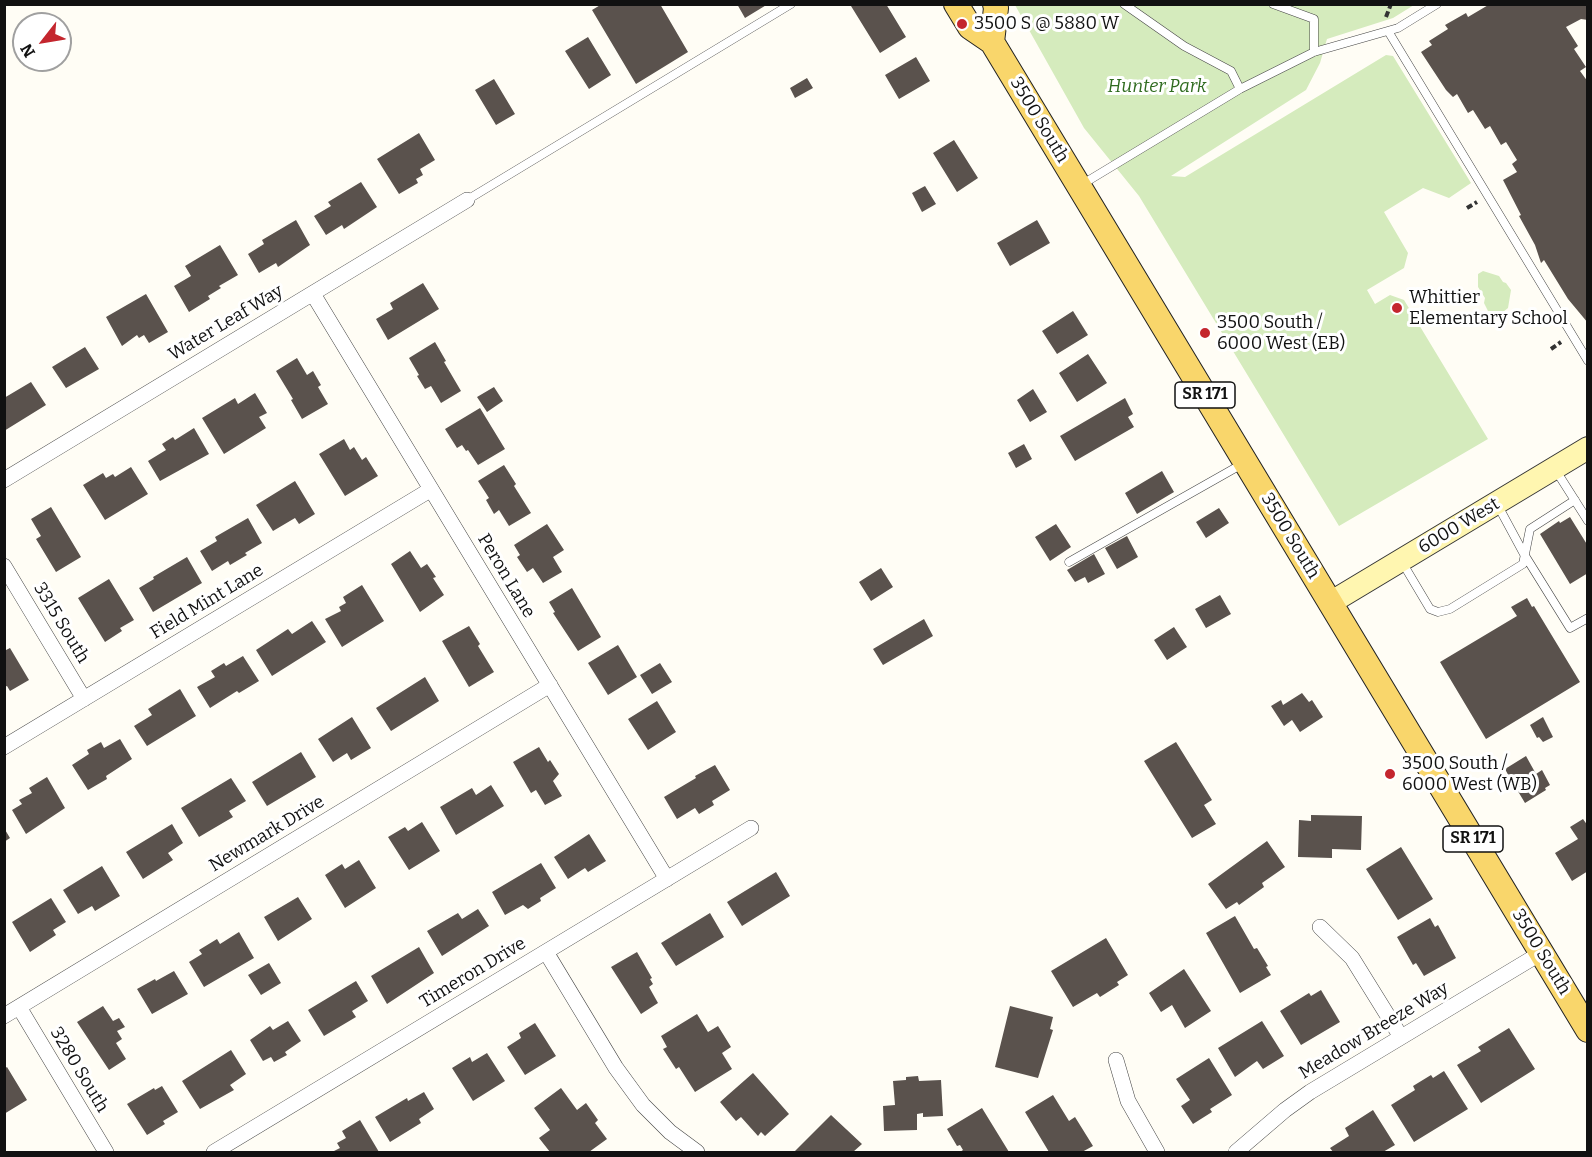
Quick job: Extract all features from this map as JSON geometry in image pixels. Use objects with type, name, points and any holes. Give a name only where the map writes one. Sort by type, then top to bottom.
[{"type":"main road","name":"3500 South","points":[[956,4],[970,27],[992,42],[1587,1029]]},
{"type":"main road","points":[[992,42],[995,4]]},
{"type":"street","name":"Water Leaf Way","points":[[4,480],[467,200]]},
{"type":"street","name":"Peron Lane","points":[[313,294],[667,879]]},
{"type":"street","name":"6000 West","points":[[1330,603],[1587,448]]},
{"type":"street","name":"Field Mint Lane","points":[[4,747],[430,490]]},
{"type":"street","name":"3315 South","points":[[4,566],[84,699]]},
{"type":"street","name":"Newmark Drive","points":[[4,1016],[550,685]]},
{"type":"street","name":"Timeron Drive","points":[[214,1152],[752,828]]},
{"type":"street","points":[[1320,927],[1358,967],[1401,1037]]},
{"type":"street","points":[[546,952],[616,1068],[643,1105],[670,1132],[697,1152]]},
{"type":"street","name":"Meadow Breeze Way","points":[[1236,1152],[1302,1097],[1541,953]]},
{"type":"street","name":"3280 South","points":[[19,1007],[106,1152]]},
{"type":"street","points":[[1116,1060],[1128,1101],[1158,1152]]},
{"type":"lane","points":[[467,200],[791,4]]},
{"type":"lane","points":[[1124,4],[1184,46],[1231,71],[1240,88]]},
{"type":"lane","points":[[1273,4],[1314,19],[1314,52]]},
{"type":"lane","points":[[1079,186],[1240,88],[1314,52],[1398,28],[1437,4]]},
{"type":"lane","points":[[1388,31],[1587,361]]},
{"type":"lane","points":[[1069,562],[1246,463]]},
{"type":"lane","points":[[1555,468],[1587,520]]},
{"type":"lane","points":[[1401,561],[1430,609],[1438,612],[1450,609],[1523,564],[1530,529],[1575,500]]},
{"type":"lane","points":[[1496,503],[1524,554],[1570,628],[1587,618]]},
{"type":"path","points":[[1386,17],[1391,4]]},
{"type":"path","points":[[1467,208],[1478,202]]},
{"type":"path","points":[[1551,349],[1561,342]]},
{"type":"green space","name":"Hunter Park","points":[[1015,5],[1414,5],[1393,18],[1327,39],[1320,63],[1306,90],[1171,176],[1185,177],[1386,55],[1393,56],[1471,183],[1449,198],[1423,188],[1384,212],[1408,253],[1404,268],[1367,290],[1375,304],[1390,295],[1404,300],[1488,439],[1339,526],[1139,196],[1084,128]]},
{"type":"green space","points":[[1483,271],[1499,276],[1511,290],[1508,308],[1503,312],[1488,311],[1484,303],[1485,298],[1478,287],[1478,274]]},
{"type":"building","points":[[602,4],[660,4],[688,52],[636,84],[592,10]]},
{"type":"building","points":[[737,4],[768,4],[745,18]]},
{"type":"building","points":[[853,4],[886,4],[906,37],[880,53],[851,6]]},
{"type":"building","points":[[1490,4],[1588,4],[1588,20],[1581,19],[1566,27],[1578,46],[1574,49],[1586,67],[1580,71],[1588,82],[1588,323],[1568,299],[1544,260],[1541,263],[1535,245],[1519,216],[1521,215],[1503,180],[1517,172],[1512,164],[1517,160],[1506,142],[1501,145],[1490,126],[1485,129],[1473,110],[1468,113],[1457,94],[1453,97],[1446,90],[1421,52],[1432,45],[1429,41],[1448,29],[1445,25],[1466,13],[1468,17]]},
{"type":"building","points":[[588,37],[611,75],[589,89],[565,51]]},
{"type":"building","points":[[916,57],[930,81],[899,99],[885,75]]},
{"type":"building","points":[[807,78],[813,88],[795,98],[790,88]]},
{"type":"building","points":[[494,79],[515,114],[496,125],[475,90]]},
{"type":"building","points":[[419,133],[435,160],[420,169],[423,175],[416,179],[418,183],[399,194],[377,159]]},
{"type":"building","points":[[954,140],[978,178],[957,192],[933,153]]},
{"type":"building","points":[[361,182],[377,207],[344,229],[342,225],[326,235],[314,216],[331,206],[328,202]]},
{"type":"building","points":[[925,186],[936,204],[922,212],[912,193]]},
{"type":"building","points":[[296,220],[310,245],[278,267],[276,263],[259,273],[248,254],[264,244],[262,240]]},
{"type":"building","points":[[1037,220],[1050,243],[1010,266],[997,243]]},
{"type":"building","points":[[220,245],[238,275],[219,286],[221,288],[208,296],[210,299],[189,312],[174,286],[191,276],[185,266]]},
{"type":"building","points":[[423,283],[439,309],[388,340],[376,319],[393,309],[390,303]]},
{"type":"building","points":[[146,294],[168,332],[149,343],[144,335],[139,338],[137,335],[122,346],[106,317]]},
{"type":"building","points":[[1073,311],[1088,335],[1057,354],[1042,331]]},
{"type":"building","points":[[435,342],[461,391],[441,403],[431,386],[425,389],[409,358]]},
{"type":"building","points":[[85,347],[99,369],[66,388],[52,367]]},
{"type":"building","points":[[1088,354],[1107,383],[1077,402],[1059,373]]},
{"type":"building","points":[[297,358],[307,375],[313,371],[321,385],[318,387],[328,404],[302,419],[276,371]]},
{"type":"building","points":[[31,382],[46,405],[4,431],[4,398]]},
{"type":"building","points":[[494,387],[503,401],[487,412],[477,397]]},
{"type":"building","points":[[1033,389],[1047,412],[1030,422],[1017,400]]},
{"type":"building","points":[[255,393],[267,413],[259,417],[266,428],[224,454],[202,418],[235,398],[238,404]]},
{"type":"building","points":[[1125,398],[1133,414],[1128,417],[1134,427],[1075,461],[1060,436]]},
{"type":"building","points":[[480,408],[505,449],[478,465],[462,445],[457,448],[445,429]]},
{"type":"building","points":[[194,428],[209,454],[160,481],[148,461],[166,450],[162,444],[173,437],[175,440]]},
{"type":"building","points":[[344,439],[350,450],[354,447],[362,460],[366,457],[378,476],[345,496],[319,454]]},
{"type":"building","points":[[1024,444],[1032,459],[1016,468],[1008,453]]},
{"type":"building","points":[[504,465],[531,513],[509,526],[499,510],[494,514],[486,500],[489,498],[478,481]]},
{"type":"building","points":[[131,467],[148,494],[105,520],[83,485],[103,473],[106,478],[113,474],[115,477]]},
{"type":"building","points":[[1162,471],[1174,492],[1137,514],[1125,493]]},
{"type":"building","points":[[295,481],[315,514],[299,524],[295,518],[273,531],[256,505]]},
{"type":"building","points":[[51,507],[81,557],[56,572],[36,539],[41,536],[31,519]]},
{"type":"building","points":[[1219,508],[1229,523],[1206,538],[1196,522]]},
{"type":"building","points":[[1570,517],[1588,546],[1588,573],[1570,584],[1540,534],[1559,521],[1560,523]]},
{"type":"building","points":[[248,518],[262,543],[230,565],[228,561],[212,571],[200,551],[217,541],[215,537]]},
{"type":"building","points":[[547,524],[564,550],[553,557],[562,572],[543,583],[533,568],[527,572],[517,557],[520,555],[514,545]]},
{"type":"building","points":[[1056,524],[1071,547],[1050,561],[1035,537]]},
{"type":"building","points":[[1127,536],[1138,557],[1117,569],[1105,548]]},
{"type":"building","points":[[410,551],[421,568],[427,564],[444,595],[420,612],[391,564]]},
{"type":"building","points":[[1094,554],[1105,574],[1088,583],[1085,577],[1075,582],[1067,570]]},
{"type":"building","points":[[187,557],[202,583],[153,612],[139,588]]},
{"type":"building","points":[[881,568],[893,587],[871,601],[859,582]]},
{"type":"building","points":[[109,579],[134,620],[120,628],[122,631],[105,642],[78,598]]},
{"type":"building","points":[[362,585],[384,621],[342,647],[325,619],[341,611],[339,607],[346,603],[343,597]]},
{"type":"building","points":[[572,588],[601,637],[578,651],[553,613],[555,612],[549,602]]},
{"type":"building","points":[[1220,595],[1231,614],[1206,628],[1195,609]]},
{"type":"building","points":[[1527,598],[1580,682],[1486,739],[1440,662],[1517,616],[1511,607]]},
{"type":"building","points":[[924,619],[933,636],[883,665],[873,649]]},
{"type":"building","points":[[312,621],[326,642],[272,676],[256,650],[288,629],[292,634]]},
{"type":"building","points":[[469,626],[494,672],[469,687],[442,641]]},
{"type":"building","points":[[1174,627],[1187,647],[1167,660],[1154,640]]},
{"type":"building","points":[[618,645],[637,677],[608,695],[588,663]]},
{"type":"building","points":[[10,648],[29,680],[10,691],[7,686],[4,687],[4,651]]},
{"type":"building","points":[[243,656],[259,681],[239,693],[237,691],[210,708],[197,687],[215,677],[211,671],[224,663],[226,666]]},
{"type":"building","points":[[660,663],[672,682],[652,694],[640,675]]},
{"type":"building","points":[[425,677],[439,701],[391,731],[376,708]]},
{"type":"building","points":[[180,689],[196,716],[147,746],[134,726],[152,715],[148,709]]},
{"type":"building","points":[[1302,693],[1309,702],[1312,700],[1323,717],[1300,732],[1292,720],[1284,726],[1271,706],[1281,700],[1283,705]]},
{"type":"building","points":[[657,701],[676,732],[648,750],[628,719]]},
{"type":"building","points":[[352,717],[371,748],[351,760],[347,753],[333,762],[318,739]]},
{"type":"building","points":[[1543,717],[1553,737],[1543,742],[1539,737],[1537,738],[1530,725]]},
{"type":"building","points":[[120,739],[132,759],[106,776],[107,779],[88,790],[72,765],[89,754],[87,750],[101,742],[104,748]]},
{"type":"building","points":[[1176,742],[1212,800],[1204,805],[1216,824],[1192,838],[1144,761]]},
{"type":"building","points":[[539,747],[559,774],[553,781],[562,796],[545,805],[536,790],[531,793],[513,762]]},
{"type":"building","points":[[301,752],[316,777],[267,806],[252,782]]},
{"type":"building","points":[[1526,756],[1536,774],[1542,770],[1550,785],[1525,803],[1516,788],[1513,789],[1509,783],[1512,782],[1505,769]]},
{"type":"building","points":[[715,765],[730,790],[712,801],[714,805],[699,814],[695,808],[677,819],[664,797]]},
{"type":"building","points":[[47,777],[65,808],[26,834],[12,810],[22,804],[19,800],[32,793],[29,788]]},
{"type":"building","points":[[231,778],[246,801],[229,811],[233,817],[199,837],[181,808]]},
{"type":"building","points":[[491,785],[504,806],[456,835],[440,807],[472,788],[476,795]]},
{"type":"building","points":[[1311,815],[1362,816],[1361,850],[1332,849],[1332,858],[1298,857],[1299,820],[1311,821]]},
{"type":"building","points":[[1583,819],[1588,826],[1588,871],[1572,881],[1555,853],[1578,839],[1570,827]]},
{"type":"building","points":[[422,822],[440,851],[409,870],[388,837],[405,827],[408,831]]},
{"type":"building","points":[[172,824],[183,843],[168,853],[173,860],[143,879],[126,852]]},
{"type":"building","points":[[4,828],[10,838],[4,842]]},
{"type":"building","points":[[589,834],[606,861],[588,872],[585,868],[568,879],[554,857]]},
{"type":"building","points":[[1267,841],[1285,867],[1262,883],[1264,887],[1239,905],[1237,902],[1226,909],[1208,884]]},
{"type":"building","points":[[1401,847],[1433,899],[1398,920],[1366,869]]},
{"type":"building","points":[[359,860],[376,888],[345,908],[325,875],[342,864],[345,869]]},
{"type":"building","points":[[541,863],[556,888],[528,909],[523,905],[505,915],[492,892]]},
{"type":"building","points":[[102,866],[120,896],[95,911],[92,906],[78,914],[63,890]]},
{"type":"building","points":[[776,872],[790,896],[742,926],[727,902]]},
{"type":"building","points":[[298,897],[312,919],[278,941],[264,917]]},
{"type":"building","points":[[51,898],[66,922],[53,930],[56,935],[30,952],[12,922]]},
{"type":"building","points":[[478,909],[489,926],[442,956],[427,931],[458,913],[462,919]]},
{"type":"building","points":[[710,913],[724,937],[676,966],[661,943]]},
{"type":"building","points":[[1235,916],[1254,949],[1257,948],[1268,966],[1266,967],[1271,975],[1240,993],[1206,933]]},
{"type":"building","points":[[1430,918],[1435,927],[1438,925],[1456,958],[1424,976],[1416,963],[1413,965],[1397,937]]},
{"type":"building","points":[[239,932],[254,958],[204,987],[189,962],[202,954],[199,950],[217,939],[220,944]]},
{"type":"building","points":[[1106,938],[1128,975],[1117,982],[1119,985],[1100,997],[1097,993],[1073,1007],[1051,971]]},
{"type":"building","points":[[419,947],[434,973],[387,1004],[371,976]]},
{"type":"building","points":[[637,952],[652,978],[650,979],[653,984],[649,987],[658,1003],[641,1014],[611,967]]},
{"type":"building","points":[[269,963],[281,983],[261,995],[248,975]]},
{"type":"building","points":[[1184,969],[1211,1011],[1185,1028],[1172,1005],[1161,1012],[1149,993]]},
{"type":"building","points":[[174,971],[188,994],[152,1014],[137,989]]},
{"type":"building","points":[[356,981],[368,1001],[352,1011],[356,1017],[324,1036],[308,1010]]},
{"type":"building","points":[[1321,990],[1340,1022],[1301,1045],[1280,1011],[1309,993],[1311,996]]},
{"type":"building","points":[[103,1006],[113,1021],[119,1018],[125,1027],[117,1031],[122,1039],[116,1043],[126,1059],[109,1070],[77,1022]]},
{"type":"building","points":[[1010,1006],[1053,1017],[1050,1029],[1053,1030],[1038,1078],[995,1067]]},
{"type":"building","points":[[697,1014],[708,1032],[718,1026],[731,1047],[722,1053],[732,1069],[695,1092],[679,1067],[676,1069],[663,1049],[667,1047],[661,1036]]},
{"type":"building","points":[[288,1021],[301,1041],[285,1052],[287,1055],[274,1062],[271,1057],[263,1061],[250,1040],[270,1026],[273,1030]]},
{"type":"building","points":[[1262,1021],[1284,1056],[1263,1069],[1257,1061],[1235,1077],[1218,1048]]},
{"type":"building","points":[[535,1023],[556,1056],[525,1075],[507,1047],[521,1038],[519,1033]]},
{"type":"building","points":[[1509,1028],[1535,1069],[1481,1103],[1457,1065],[1481,1051],[1478,1047]]},
{"type":"building","points":[[231,1050],[246,1074],[230,1085],[234,1090],[200,1109],[182,1081]]},
{"type":"building","points":[[487,1053],[505,1081],[473,1101],[452,1068],[470,1057],[472,1062]]},
{"type":"building","points":[[1209,1058],[1232,1095],[1210,1109],[1212,1112],[1193,1124],[1181,1106],[1190,1100],[1176,1079]]},
{"type":"building","points":[[7,1067],[27,1100],[4,1114],[4,1069]]},
{"type":"building","points":[[1444,1071],[1468,1109],[1414,1142],[1391,1105],[1415,1090],[1413,1086],[1431,1075],[1433,1078]]},
{"type":"building","points":[[753,1073],[789,1114],[765,1136],[761,1132],[758,1136],[741,1117],[736,1121],[720,1102]]},
{"type":"building","points":[[918,1076],[919,1081],[941,1080],[943,1116],[923,1117],[923,1113],[917,1114],[917,1130],[884,1131],[883,1106],[895,1105],[893,1081]]},
{"type":"building","points":[[162,1086],[178,1112],[163,1121],[165,1124],[147,1135],[127,1104],[154,1088],[155,1090]]},
{"type":"building","points":[[561,1088],[577,1110],[586,1103],[598,1120],[595,1123],[607,1139],[589,1152],[550,1152],[539,1138],[550,1130],[534,1108]]},
{"type":"building","points":[[424,1092],[434,1109],[419,1119],[421,1123],[390,1142],[375,1117],[407,1098],[408,1101]]},
{"type":"building","points":[[1053,1095],[1069,1121],[1075,1117],[1093,1146],[1082,1152],[1049,1152],[1025,1112]]},
{"type":"building","points":[[982,1108],[1009,1152],[960,1152],[963,1150],[960,1145],[957,1146],[947,1129]]},
{"type":"building","points":[[1373,1110],[1395,1145],[1383,1152],[1333,1152],[1330,1148],[1349,1136],[1345,1128]]},
{"type":"building","points":[[831,1115],[862,1144],[853,1152],[794,1152]]},
{"type":"building","points":[[360,1120],[379,1152],[332,1152],[340,1148],[337,1143],[346,1138],[342,1131]]},
{"type":"place","name":"3500 S @ 5880 W","points":[[962,24]]},
{"type":"place","name":"Whittier Elementary School","points":[[1397,308]]},
{"type":"place","name":"3500 South / 6000 West (EB)","points":[[1205,333]]},
{"type":"place","name":"3500 South / 6000 West (WB)","points":[[1390,774]]}]
